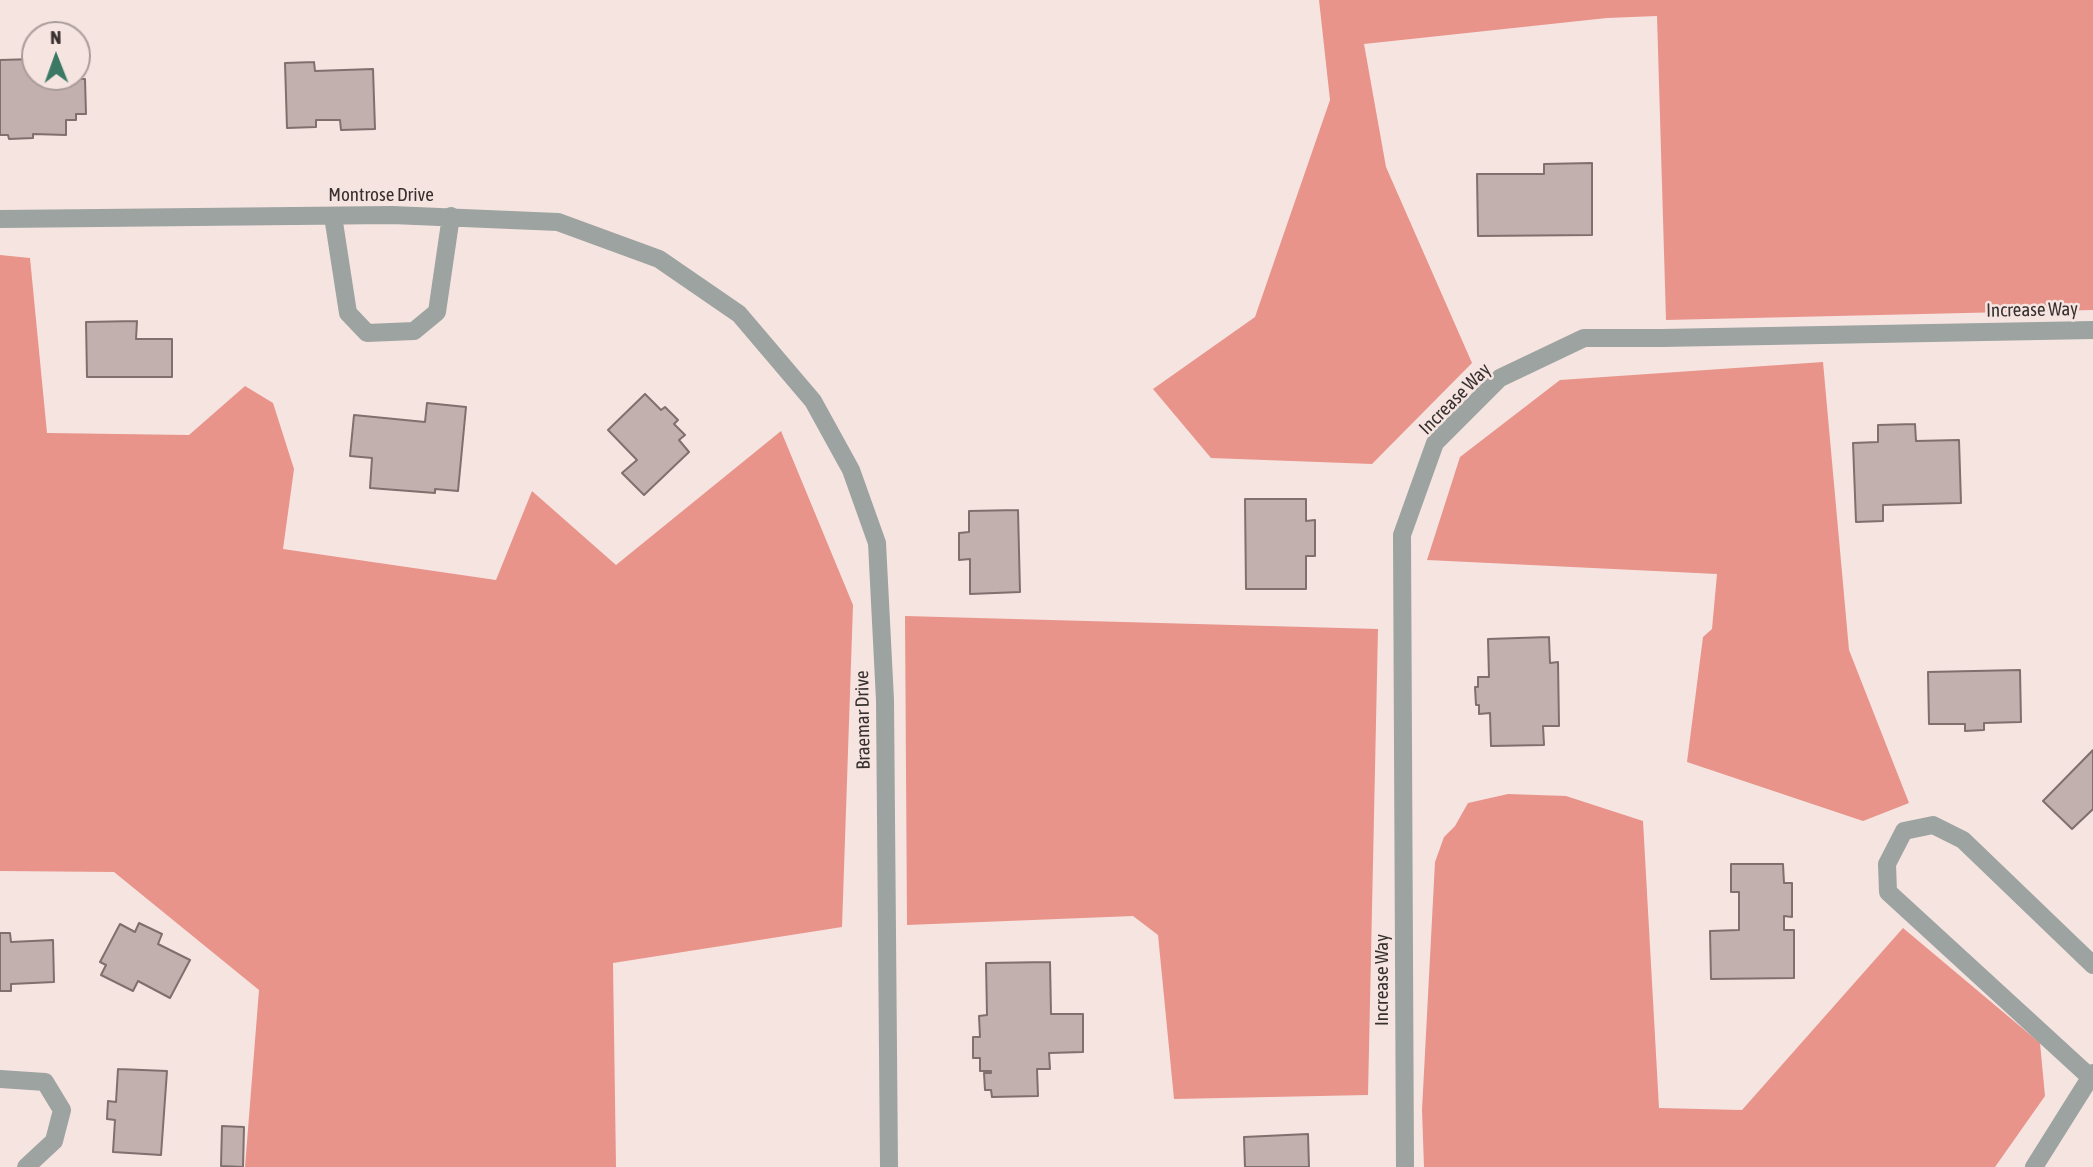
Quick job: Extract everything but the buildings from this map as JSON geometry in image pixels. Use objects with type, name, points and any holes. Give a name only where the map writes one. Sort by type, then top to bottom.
[{"type":"street","points":[[333,216],[348,313],[367,332],[414,331],[437,312],[451,216]]},
{"type":"street","name":"Montrose Drive","points":[[0,219],[451,216],[558,222],[659,259],[739,314]]},
{"type":"street","name":"Braemar Drive","points":[[739,314],[813,401],[851,470],[877,543],[885,700],[888,1167]]},
{"type":"street","name":"Increase Way","points":[[1405,1167],[1402,535],[1435,443],[1500,378],[1584,338],[2093,330]]},
{"type":"street","points":[[2034,1167],[2091,1075],[1888,892],[1887,864],[1904,831],[1933,825],[1963,840],[2093,965]]},
{"type":"street","points":[[0,1079],[46,1082],[62,1110],[54,1141],[26,1167]]},
{"type":"shaded area","points":[[1319,0],[2093,0],[2093,310],[1666,320],[1657,16],[1607,18],[1364,44],[1386,167],[1472,363],[1372,464],[1211,458],[1153,389],[1255,317],[1330,100]]},
{"type":"shaded area","points":[[0,255],[30,258],[47,433],[189,435],[245,386],[273,403],[294,469],[283,549],[496,580],[532,491],[616,565],[781,431],[853,605],[842,927],[613,963],[616,1167],[245,1167],[259,990],[114,872],[0,871]]},
{"type":"shaded area","points":[[1823,362],[1849,650],[1909,803],[1863,821],[1687,762],[1703,637],[1712,629],[1717,574],[1427,560],[1460,457],[1560,380]]},
{"type":"shaded area","points":[[905,616],[1378,629],[1368,1095],[1174,1099],[1158,935],[1133,916],[907,925]]},
{"type":"shaded area","points":[[1508,794],[1566,796],[1643,821],[1659,1108],[1742,1110],[1903,928],[2040,1043],[2045,1096],[1995,1167],[1424,1167],[1422,1110],[1435,862],[1444,837],[1455,826],[1468,803]]}]
